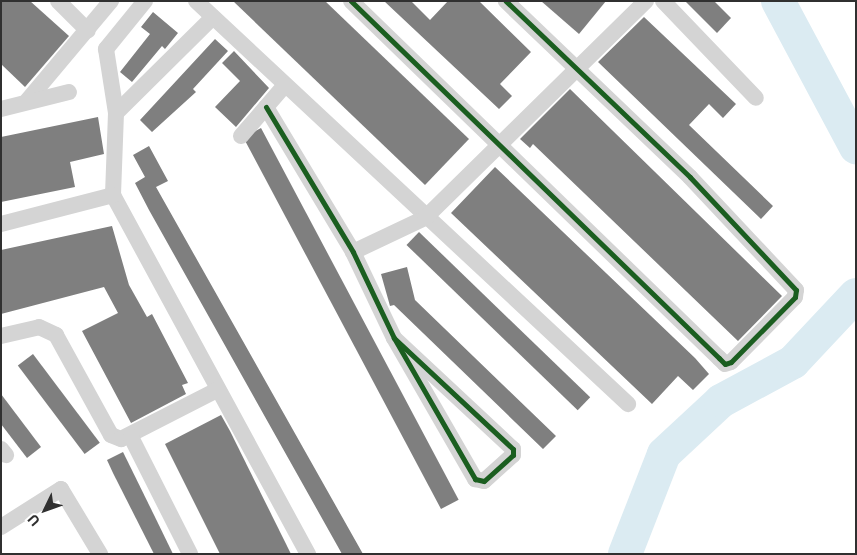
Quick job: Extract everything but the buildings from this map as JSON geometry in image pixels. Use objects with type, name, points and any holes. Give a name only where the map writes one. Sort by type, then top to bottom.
[{"type":"street","points":[[58,1],[88,31]]},
{"type":"street","points":[[27,102],[88,31],[110,1]]},
{"type":"street","points":[[145,1],[106,49],[116,113],[113,195],[217,390],[308,554]]},
{"type":"street","points":[[196,1],[425,218],[628,404]]},
{"type":"street","points":[[351,1],[503,145],[725,364],[731,362],[795,297],[796,290],[690,177],[506,1]]},
{"type":"street","points":[[353,252],[425,218],[503,145],[646,1]]},
{"type":"street","points":[[663,1],[756,98]]},
{"type":"street","points":[[116,113],[213,17]]},
{"type":"street","points":[[240,136],[285,85]]},
{"type":"street","points":[[4,104],[27,102],[69,92]]},
{"type":"street","points":[[266,107],[353,252],[394,338],[475,479],[484,481],[513,455],[513,449],[394,338]]},
{"type":"street","points":[[1,224],[113,195]]},
{"type":"street","points":[[1,336],[47,328],[56,334],[111,435],[121,439],[131,437],[217,390]]},
{"type":"street","points":[[131,437],[190,554]]},
{"type":"street","points":[[1,527],[61,489],[100,554]]},
{"type":"waterway","points":[[778,1],[856,147]]},
{"type":"waterway","points":[[625,554],[664,454],[721,401],[793,362],[856,295]]},
{"type":"cycle path","points":[[351,1],[725,364],[731,362],[795,297],[796,290],[690,177],[506,1]]},
{"type":"cycle path","points":[[266,107],[353,252],[394,338],[475,479],[484,481],[513,455],[513,449],[394,338]]}]
